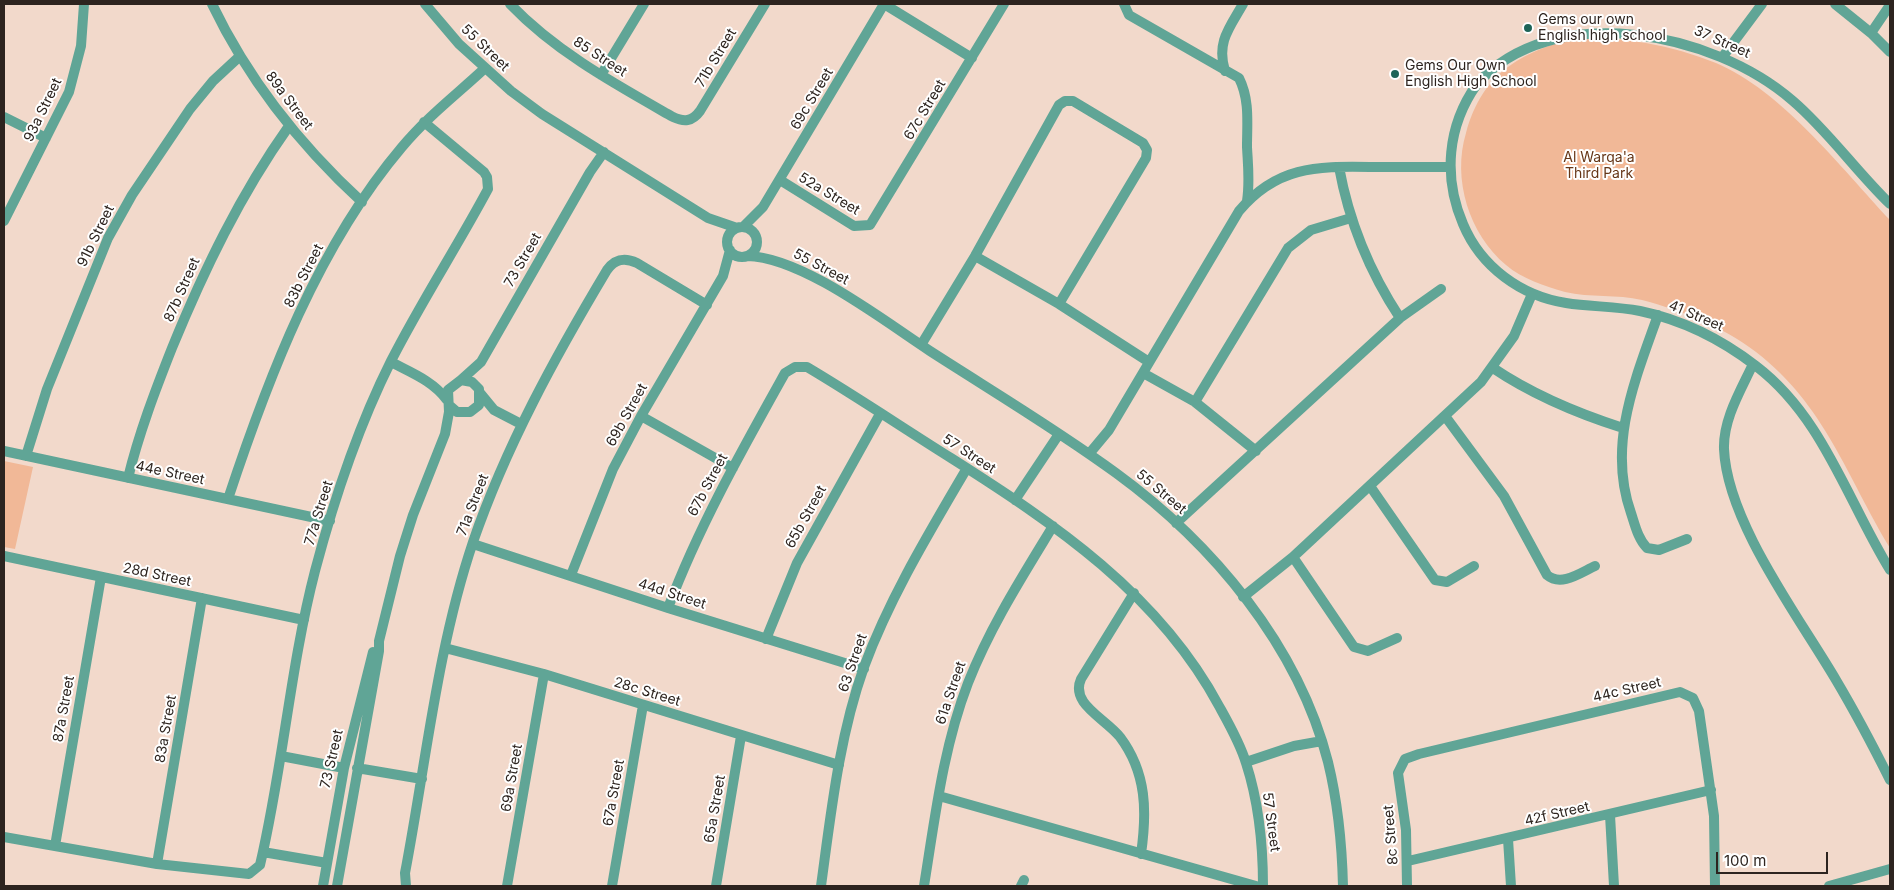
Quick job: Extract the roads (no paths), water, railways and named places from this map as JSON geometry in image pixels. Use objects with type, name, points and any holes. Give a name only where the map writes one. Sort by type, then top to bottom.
[{"type":"street","name":"93a Street","points":[[4,221],[74,77],[81,46],[84,4]]},
{"type":"street","name":"89a Street","points":[[212,4],[240,56],[290,126],[324,165],[362,202]]},
{"type":"street","name":"55 Street","points":[[425,4],[459,44],[482,67],[526,103],[708,218],[740,227]]},
{"type":"street","name":"85 Street","points":[[510,4],[539,32],[601,75],[673,117],[685,121]]},
{"type":"street","points":[[601,75],[644,4]]},
{"type":"street","name":"71b Street","points":[[685,121],[692,119],[700,111],[765,4]]},
{"type":"street","points":[[884,4],[972,58]]},
{"type":"street","name":"69c Street","points":[[756,236],[763,208],[884,4]]},
{"type":"street","name":"67c Street","points":[[865,227],[870,225],[876,217],[1004,4]]},
{"type":"street","points":[[1124,4],[1129,15],[1239,78],[1247,105],[1247,149],[1250,169],[1247,201]]},
{"type":"street","points":[[1225,71],[1221,51],[1223,41],[1243,4]]},
{"type":"street","points":[[1724,55],[1762,4]]},
{"type":"street","points":[[1835,4],[1872,33],[1890,52]]},
{"type":"street","points":[[1872,33],[1890,5]]},
{"type":"street","name":"37 Street","points":[[1450,167],[1456,127],[1470,95],[1496,62],[1533,38],[1575,27],[1616,27],[1679,38],[1724,55],[1748,68],[1792,100],[1890,204]]},
{"type":"street","name":"91b Street","points":[[26,456],[47,390],[108,238],[132,195],[190,109],[213,81],[240,56]]},
{"type":"street","name":"83b Street","points":[[228,499],[263,397],[284,347],[312,290],[362,202],[401,147],[424,122],[482,67]]},
{"type":"street","points":[[921,345],[975,256],[1059,105],[1065,101],[1073,101],[1143,143],[1147,150],[1146,158],[1059,304]]},
{"type":"street","points":[[4,117],[46,138]]},
{"type":"street","name":"77a Street","points":[[157,864],[231,874],[249,874],[256,871],[260,865],[304,620],[330,521],[351,456],[391,362],[488,189],[488,177],[480,168],[424,122]]},
{"type":"street","name":"87b Street","points":[[128,478],[148,409],[200,280],[238,206],[290,126]]},
{"type":"street","name":"73 Street","points":[[458,381],[481,362],[602,151]]},
{"type":"street","points":[[1339,166],[1351,218],[1372,270],[1400,318]]},
{"type":"street","points":[[1092,456],[1238,211],[1247,201],[1269,184],[1294,172],[1315,168],[1339,166],[1450,167]]},
{"type":"street","name":"41 Street","points":[[1450,167],[1454,198],[1471,241],[1486,260],[1504,277],[1532,294],[1566,303],[1618,308],[1658,315],[1708,334],[1754,364],[1774,380],[1806,415],[1818,434],[1852,503],[1890,570]]},
{"type":"street","name":"52a Street","points":[[780,180],[849,223],[865,227]]},
{"type":"street","name":"69c Street","points":[[740,227],[763,208]]},
{"type":"street","name":"55 Street","points":[[708,218],[729,247]]},
{"type":"street","points":[[1196,402],[1288,248],[1298,238],[1311,230],[1351,218]]},
{"type":"street","points":[[740,227],[756,236],[755,250],[745,256],[733,254],[729,247],[730,234],[740,227]]},
{"type":"street","name":"55 Street","points":[[756,236],[780,261],[858,303],[1092,456],[1138,490],[1176,523],[1246,600],[1282,653],[1308,706],[1321,738],[1337,811],[1343,886]]},
{"type":"street","name":"69b Street","points":[[571,575],[604,488],[641,416],[723,276],[729,247]]},
{"type":"street","name":"55 Street","points":[[745,256],[780,261]]},
{"type":"street","name":"69b Street","points":[[723,276],[745,256]]},
{"type":"street","points":[[975,256],[1059,304],[1149,362]]},
{"type":"street","name":"71a Street","points":[[406,886],[405,873],[445,648],[473,544],[522,424],[570,332],[612,264],[620,259],[629,259],[707,305]]},
{"type":"street","points":[[1176,523],[1400,318],[1441,289]]},
{"type":"street","points":[[1246,600],[1470,394],[1493,368],[1514,336],[1532,294]]},
{"type":"street","points":[[1658,315],[1629,397],[1623,428],[1621,461],[1624,488],[1633,520],[1643,544],[1652,550],[1659,550],[1687,539]]},
{"type":"street","points":[[391,362],[425,379],[438,388],[456,412],[500,414]]},
{"type":"street","name":"73 Street","points":[[478,390],[481,362]]},
{"type":"street","points":[[1754,364],[1734,405],[1726,429],[1724,447],[1730,483],[1760,554],[1886,762],[1890,780]]},
{"type":"street","name":"57 Street","points":[[782,379],[789,369],[801,366],[807,367],[1053,526],[1096,559],[1134,593],[1188,655],[1214,697],[1246,762],[1260,826],[1263,886]]},
{"type":"street","points":[[1493,368],[1550,401],[1623,428]]},
{"type":"street","points":[[1143,373],[1196,402],[1256,451]]},
{"type":"street","points":[[425,379],[467,380],[478,390],[489,405],[500,414],[522,424]]},
{"type":"street","name":"67b Street","points":[[668,608],[697,536],[782,379]]},
{"type":"street","points":[[448,402],[448,390],[458,381]]},
{"type":"street","points":[[468,413],[479,404],[478,390]]},
{"type":"street","name":"73 Street","points":[[445,434],[448,402]]},
{"type":"street","name":"73 Street","points":[[337,886],[379,651],[379,640],[402,548],[428,474],[445,434],[455,422],[468,413]]},
{"type":"street","name":"65b Street","points":[[766,639],[797,563],[880,414]]},
{"type":"street","points":[[641,416],[733,468]]},
{"type":"street","points":[[1445,416],[1504,496],[1547,575],[1552,579],[1563,580],[1595,566]]},
{"type":"street","points":[[1015,500],[1059,434]]},
{"type":"street","name":"44e Street","points":[[4,451],[330,521]]},
{"type":"street","name":"63 Street","points":[[821,886],[839,765],[864,669],[899,589],[966,468]]},
{"type":"street","points":[[1370,486],[1435,580],[1447,582],[1474,566]]},
{"type":"street","name":"61a Street","points":[[924,886],[939,796],[956,717],[979,656],[1001,613],[1053,526]]},
{"type":"street","name":"44d Street","points":[[473,544],[668,608],[864,669]]},
{"type":"street","name":"28d Street","points":[[4,556],[304,620]]},
{"type":"street","points":[[1293,557],[1354,647],[1368,651],[1397,638]]},
{"type":"street","name":"87a Street","points":[[55,846],[101,577]]},
{"type":"street","points":[[1134,593],[1081,679],[1078,693],[1080,700],[1115,730],[1125,744],[1139,774],[1146,807],[1141,854]]},
{"type":"street","name":"83a Street","points":[[157,864],[202,598]]},
{"type":"street","name":"73 Street","points":[[323,886],[344,768],[373,649],[379,640]]},
{"type":"street","name":"28c Street","points":[[445,648],[544,674],[839,765]]},
{"type":"street","name":"69a Street","points":[[507,886],[544,674]]},
{"type":"street","name":"44c Street","points":[[1399,781],[1400,766],[1411,756],[1680,692],[1687,694],[1697,704],[1711,790],[1716,849],[1715,886]]},
{"type":"street","name":"67a Street","points":[[612,886],[643,705]]},
{"type":"street","name":"65a Street","points":[[716,886],[741,736]]},
{"type":"street","points":[[1246,762],[1321,738]]},
{"type":"street","points":[[281,756],[344,768]]},
{"type":"street","points":[[357,768],[422,779]]},
{"type":"street","name":"8c Street","points":[[1399,781],[1408,861],[1407,886]]},
{"type":"street","name":"42f Street","points":[[1408,861],[1711,790]]},
{"type":"street","points":[[939,796],[1256,886]]},
{"type":"street","points":[[1610,815],[1614,886]]},
{"type":"street","points":[[4,837],[157,864]]},
{"type":"street","points":[[1508,839],[1510,886]]},
{"type":"street","points":[[263,852],[327,863]]},
{"type":"street","points":[[1829,886],[1890,869]]},
{"type":"place","name":"Gems our own English high school","points":[[1528,28]]},
{"type":"place","name":"Gems Our Own English High School","points":[[1395,74]]},
{"type":"park label","name":"Al Warqa'a Third Park","points":[[1599,166]]}]
